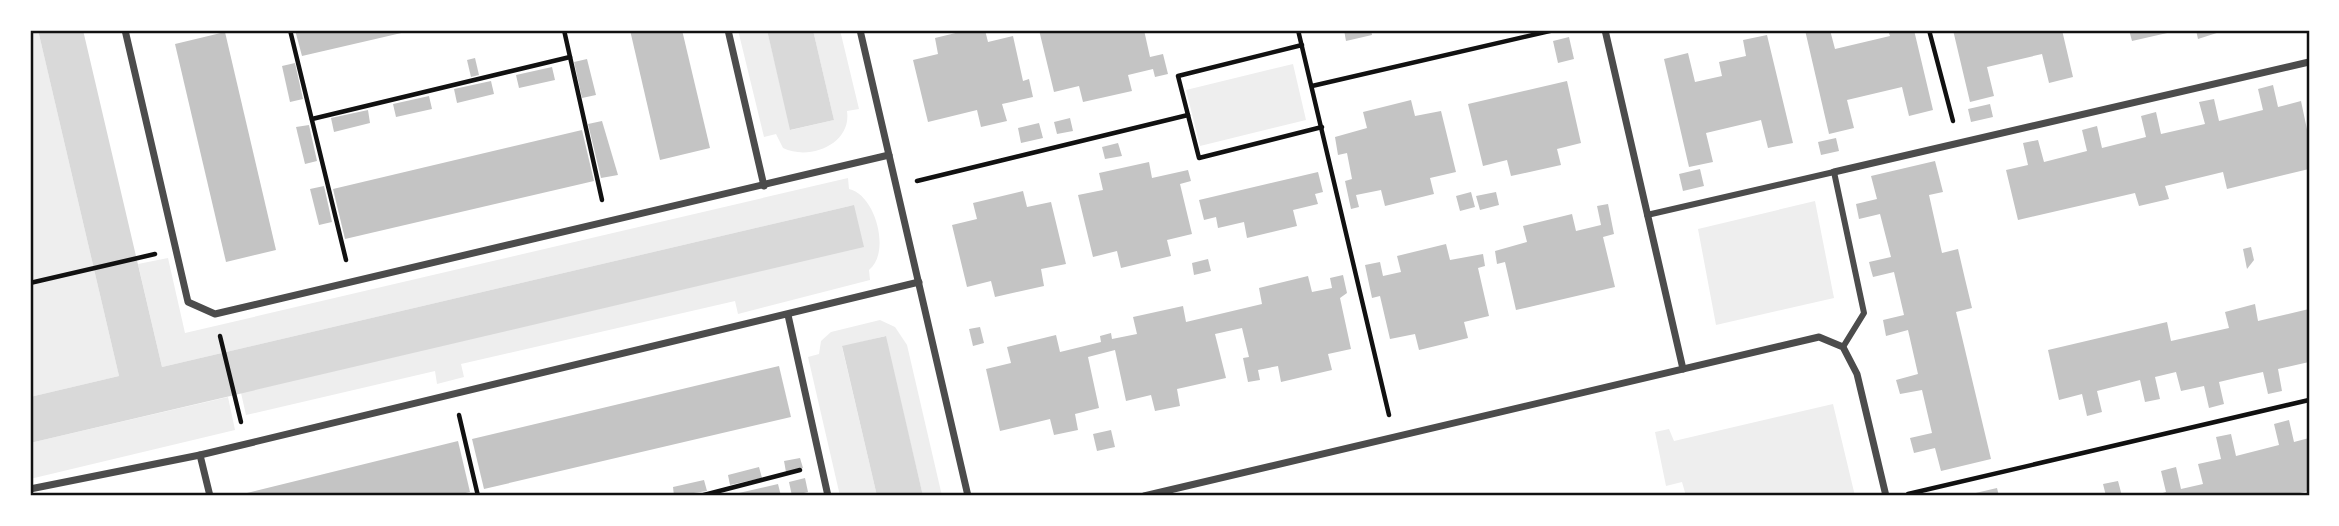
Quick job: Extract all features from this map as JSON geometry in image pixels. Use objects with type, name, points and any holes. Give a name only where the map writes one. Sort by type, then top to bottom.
[{"type":"street","points":[[125,30],[188,302],[215,314],[889,155]]},
{"type":"street","points":[[728,30],[764,186]]},
{"type":"street","points":[[860,30],[968,496]]},
{"type":"street","points":[[1605,30],[1683,369]]},
{"type":"street","points":[[1647,215],[2309,62]]},
{"type":"street","points":[[1834,172],[1864,313],[1843,347]]},
{"type":"street","points":[[30,489],[200,455],[919,282]]},
{"type":"street","points":[[788,315],[828,496]]},
{"type":"street","points":[[1144,496],[1819,337],[1843,347],[1857,374],[1886,496]]},
{"type":"street","points":[[200,455],[210,496]]},
{"type":"path","points":[[290,30],[351,282]]},
{"type":"path","points":[[564,30],[607,223]]},
{"type":"path","points":[[1298,30],[1394,437]]},
{"type":"path","points":[[1312,86],[1553,30]]},
{"type":"path","points":[[1929,30],[1958,142]]},
{"type":"path","points":[[1302,45],[1178,76],[1199,158],[1321,127]]},
{"type":"path","points":[[312,119],[570,57]]},
{"type":"path","points":[[896,186],[1188,115]]},
{"type":"path","points":[[30,283],[141,257]]},
{"type":"path","points":[[222,347],[239,411]]},
{"type":"path","points":[[454,393],[478,496]]},
{"type":"path","points":[[1896,496],[2309,400]]},
{"type":"path","points":[[699,496],[821,465]]},
{"type":"shaded area","points":[[30,30],[38,30],[119,376],[30,397]]},
{"type":"shaded area","points":[[38,30],[83,30],[162,367],[854,205],[864,247],[30,443],[30,397],[119,376]]},
{"type":"shaded area","points":[[738,30],[767,30],[791,130],[834,120],[813,30],[840,30],[859,109],[847,111],[847,123],[836,141],[816,151],[805,152],[783,148],[776,134],[764,137]]},
{"type":"shaded area","points":[[767,30],[813,30],[834,120],[790,130]]},
{"type":"shaded area","points":[[1293,64],[1306,120],[1200,146],[1186,90]]},
{"type":"shaded area","points":[[848,178],[849,189],[867,202],[877,225],[879,251],[876,262],[869,270],[870,280],[738,314],[735,301],[461,364],[464,377],[437,384],[435,371],[246,415],[241,393],[854,205],[162,367],[138,264],[168,258],[185,333]]},
{"type":"shaded area","points":[[1815,201],[1834,298],[1716,325],[1698,229]]},
{"type":"shaded area","points":[[880,320],[895,327],[907,345],[942,496],[923,496],[885,336],[842,347],[877,496],[840,496],[808,357],[819,354],[821,341],[831,332]]},
{"type":"shaded area","points":[[886,336],[923,496],[877,496],[842,346]]},
{"type":"shaded area","points":[[228,397],[235,430],[30,479],[30,443]]},
{"type":"shaded area","points":[[1833,404],[1855,496],[1686,496],[1682,482],[1666,486],[1655,432],[1669,429],[1674,441]]},
{"type":"building","points":[[295,30],[410,30],[410,31],[302,56]]},
{"type":"building","points":[[630,30],[682,30],[710,148],[660,160]]},
{"type":"building","points":[[968,30],[985,30],[988,42],[1013,36],[1023,81],[1029,79],[1033,97],[1002,104],[1007,121],[981,127],[977,110],[928,122],[913,60],[938,54],[935,38]]},
{"type":"building","points":[[1039,30],[1144,30],[1150,57],[1163,54],[1168,74],[1155,77],[1153,69],[1128,75],[1132,91],[1083,102],[1079,86],[1054,92]]},
{"type":"building","points":[[1344,30],[1371,30],[1372,35],[1346,41]]},
{"type":"building","points":[[1805,30],[1830,30],[1835,49],[1890,36],[1888,30],[1914,30],[1933,110],[1909,116],[1902,87],[1847,100],[1854,128],[1829,134]]},
{"type":"building","points":[[1953,30],[2062,30],[2073,77],[2049,83],[2042,54],[1987,67],[1994,96],[1970,102]]},
{"type":"building","points":[[2129,30],[2176,30],[2176,31],[2132,41]]},
{"type":"building","points":[[2196,30],[2226,30],[2198,39]]},
{"type":"building","points":[[225,32],[276,250],[226,262],[175,44]]},
{"type":"building","points":[[1767,35],[1793,143],[1768,148],[1761,120],[1706,133],[1713,162],[1689,167],[1664,59],[1688,53],[1695,82],[1722,76],[1719,62],[1746,56],[1743,40]]},
{"type":"building","points":[[1569,37],[1574,59],[1558,63],[1553,41]]},
{"type":"building","points":[[475,58],[479,75],[471,77],[467,60]]},
{"type":"building","points":[[587,59],[596,95],[582,98],[574,62]]},
{"type":"building","points":[[295,63],[303,99],[290,102],[282,66]]},
{"type":"building","points":[[552,67],[555,80],[519,88],[516,75]]},
{"type":"building","points":[[491,81],[494,94],[457,103],[454,89]]},
{"type":"building","points":[[1567,81],[1581,143],[1557,149],[1561,165],[1511,176],[1507,160],[1483,166],[1468,104]]},
{"type":"building","points":[[2273,85],[2278,107],[2301,101],[2309,139],[2309,169],[2227,189],[2223,172],[2165,186],[2169,199],[2139,206],[2135,193],[2018,220],[2006,170],[2028,165],[2023,143],[2038,140],[2044,162],[2087,151],[2082,130],[2097,126],[2102,148],[2146,137],[2141,116],[2156,112],[2161,134],[2205,124],[2199,102],[2214,99],[2219,121],[2263,110],[2258,89]]},
{"type":"building","points":[[429,96],[432,109],[396,117],[393,104]]},
{"type":"building","points":[[1411,100],[1415,116],[1441,111],[1456,172],[1430,178],[1434,194],[1385,206],[1381,190],[1356,195],[1359,207],[1351,209],[1345,181],[1352,179],[1347,153],[1338,155],[1335,137],[1367,128],[1363,112]]},
{"type":"building","points":[[1990,104],[1993,117],[1971,122],[1968,109]]},
{"type":"building","points":[[368,110],[370,123],[334,132],[331,118]]},
{"type":"building","points":[[1070,118],[1073,131],[1057,134],[1054,122]]},
{"type":"building","points":[[602,121],[618,175],[601,178],[588,124]]},
{"type":"building","points":[[1039,123],[1043,138],[1021,143],[1018,128]]},
{"type":"building","points":[[309,125],[317,161],[305,164],[296,127]]},
{"type":"building","points":[[582,130],[594,181],[345,239],[333,189]]},
{"type":"building","points":[[1836,138],[1839,151],[1821,155],[1818,142]]},
{"type":"building","points":[[1118,143],[1122,156],[1105,159],[1102,147]]},
{"type":"building","points":[[1935,161],[1943,192],[1929,195],[1942,253],[1958,249],[1972,308],[1956,312],[1991,459],[1941,471],[1935,448],[1914,453],[1910,438],[1932,433],[1922,390],[1900,394],[1896,380],[1918,374],[1908,330],[1886,336],[1883,320],[1904,315],[1894,272],[1873,277],[1869,262],[1891,257],[1880,214],[1859,219],[1856,204],[1877,199],[1871,176]]},
{"type":"building","points":[[1149,162],[1152,178],[1188,170],[1191,181],[1180,184],[1192,234],[1167,240],[1171,256],[1121,268],[1117,251],[1093,257],[1078,195],[1103,190],[1099,173]]},
{"type":"building","points":[[1700,169],[1704,186],[1683,191],[1679,174]]},
{"type":"building","points":[[1318,172],[1323,192],[1315,194],[1318,204],[1293,210],[1297,226],[1247,238],[1244,222],[1218,228],[1216,217],[1204,220],[1199,200]]},
{"type":"building","points":[[324,186],[332,222],[319,225],[310,189]]},
{"type":"building","points":[[1023,191],[1027,207],[1051,202],[1066,264],[1041,269],[1044,286],[995,297],[991,281],[967,287],[952,225],[977,219],[973,203]]},
{"type":"building","points":[[1471,192],[1475,207],[1460,211],[1456,196]]},
{"type":"building","points":[[1496,192],[1499,205],[1480,210],[1476,196]]},
{"type":"building","points":[[1608,204],[1614,234],[1603,237],[1615,287],[1516,310],[1505,262],[1497,264],[1495,251],[1527,242],[1523,226],[1572,214],[1576,231],[1601,225],[1597,206]]},
{"type":"building","points":[[1446,244],[1450,260],[1483,254],[1485,266],[1478,268],[1489,316],[1464,322],[1468,338],[1419,350],[1415,334],[1390,339],[1380,296],[1372,298],[1365,265],[1380,262],[1383,276],[1401,272],[1397,256]]},
{"type":"building","points":[[2251,247],[2254,260],[2247,269],[2243,249]]},
{"type":"building","points":[[1208,259],[1211,271],[1194,275],[1192,263]]},
{"type":"building","points":[[1343,275],[1347,293],[1340,298],[1351,349],[1328,354],[1332,370],[1281,382],[1278,366],[1258,370],[1260,380],[1248,382],[1243,358],[1249,357],[1242,328],[1215,334],[1226,378],[1177,389],[1180,406],[1155,411],[1151,395],[1126,401],[1115,350],[1088,357],[1099,408],[1075,414],[1078,430],[1054,435],[1050,419],[1000,431],[986,369],[1011,363],[1007,347],[1056,335],[1060,352],[1101,342],[1100,336],[1111,333],[1112,339],[1137,334],[1133,317],[1183,306],[1186,322],[1262,304],[1259,288],[1308,276],[1312,292],[1332,288],[1330,278]]},
{"type":"building","points":[[2255,304],[2258,321],[2309,309],[2309,362],[2278,369],[2282,391],[2268,394],[2263,372],[2240,377],[2219,382],[2224,404],[2209,408],[2204,386],[2181,391],[2176,372],[2155,377],[2160,399],[2145,402],[2140,380],[2097,391],[2102,412],[2087,416],[2082,394],[2059,400],[2048,350],[2167,322],[2171,341],[2229,328],[2225,312]]},
{"type":"building","points":[[980,327],[984,343],[973,346],[969,329]]},
{"type":"building","points":[[779,366],[791,417],[484,489],[472,439]]},
{"type":"building","points":[[2289,420],[2294,442],[2309,438],[2309,491],[2286,496],[2153,496],[2166,492],[2161,471],[2176,467],[2181,489],[2203,484],[2198,464],[2221,459],[2216,437],[2231,434],[2236,456],[2279,445],[2274,424]]},
{"type":"building","points":[[1111,430],[1115,447],[1097,451],[1093,434]]},
{"type":"building","points":[[458,441],[470,492],[452,496],[235,496]]},
{"type":"building","points":[[800,458],[803,468],[786,472],[784,461]]},
{"type":"building","points":[[759,467],[762,478],[730,485],[728,475]]},
{"type":"building","points":[[805,478],[808,492],[792,496],[789,482]]},
{"type":"building","points":[[704,480],[707,491],[674,496],[673,487]]},
{"type":"building","points":[[2118,481],[2122,496],[2106,496],[2103,484]]},
{"type":"building","points":[[778,484],[781,496],[730,495]]},
{"type":"building","points":[[1997,488],[1999,496],[1967,496],[1967,495]]}]
